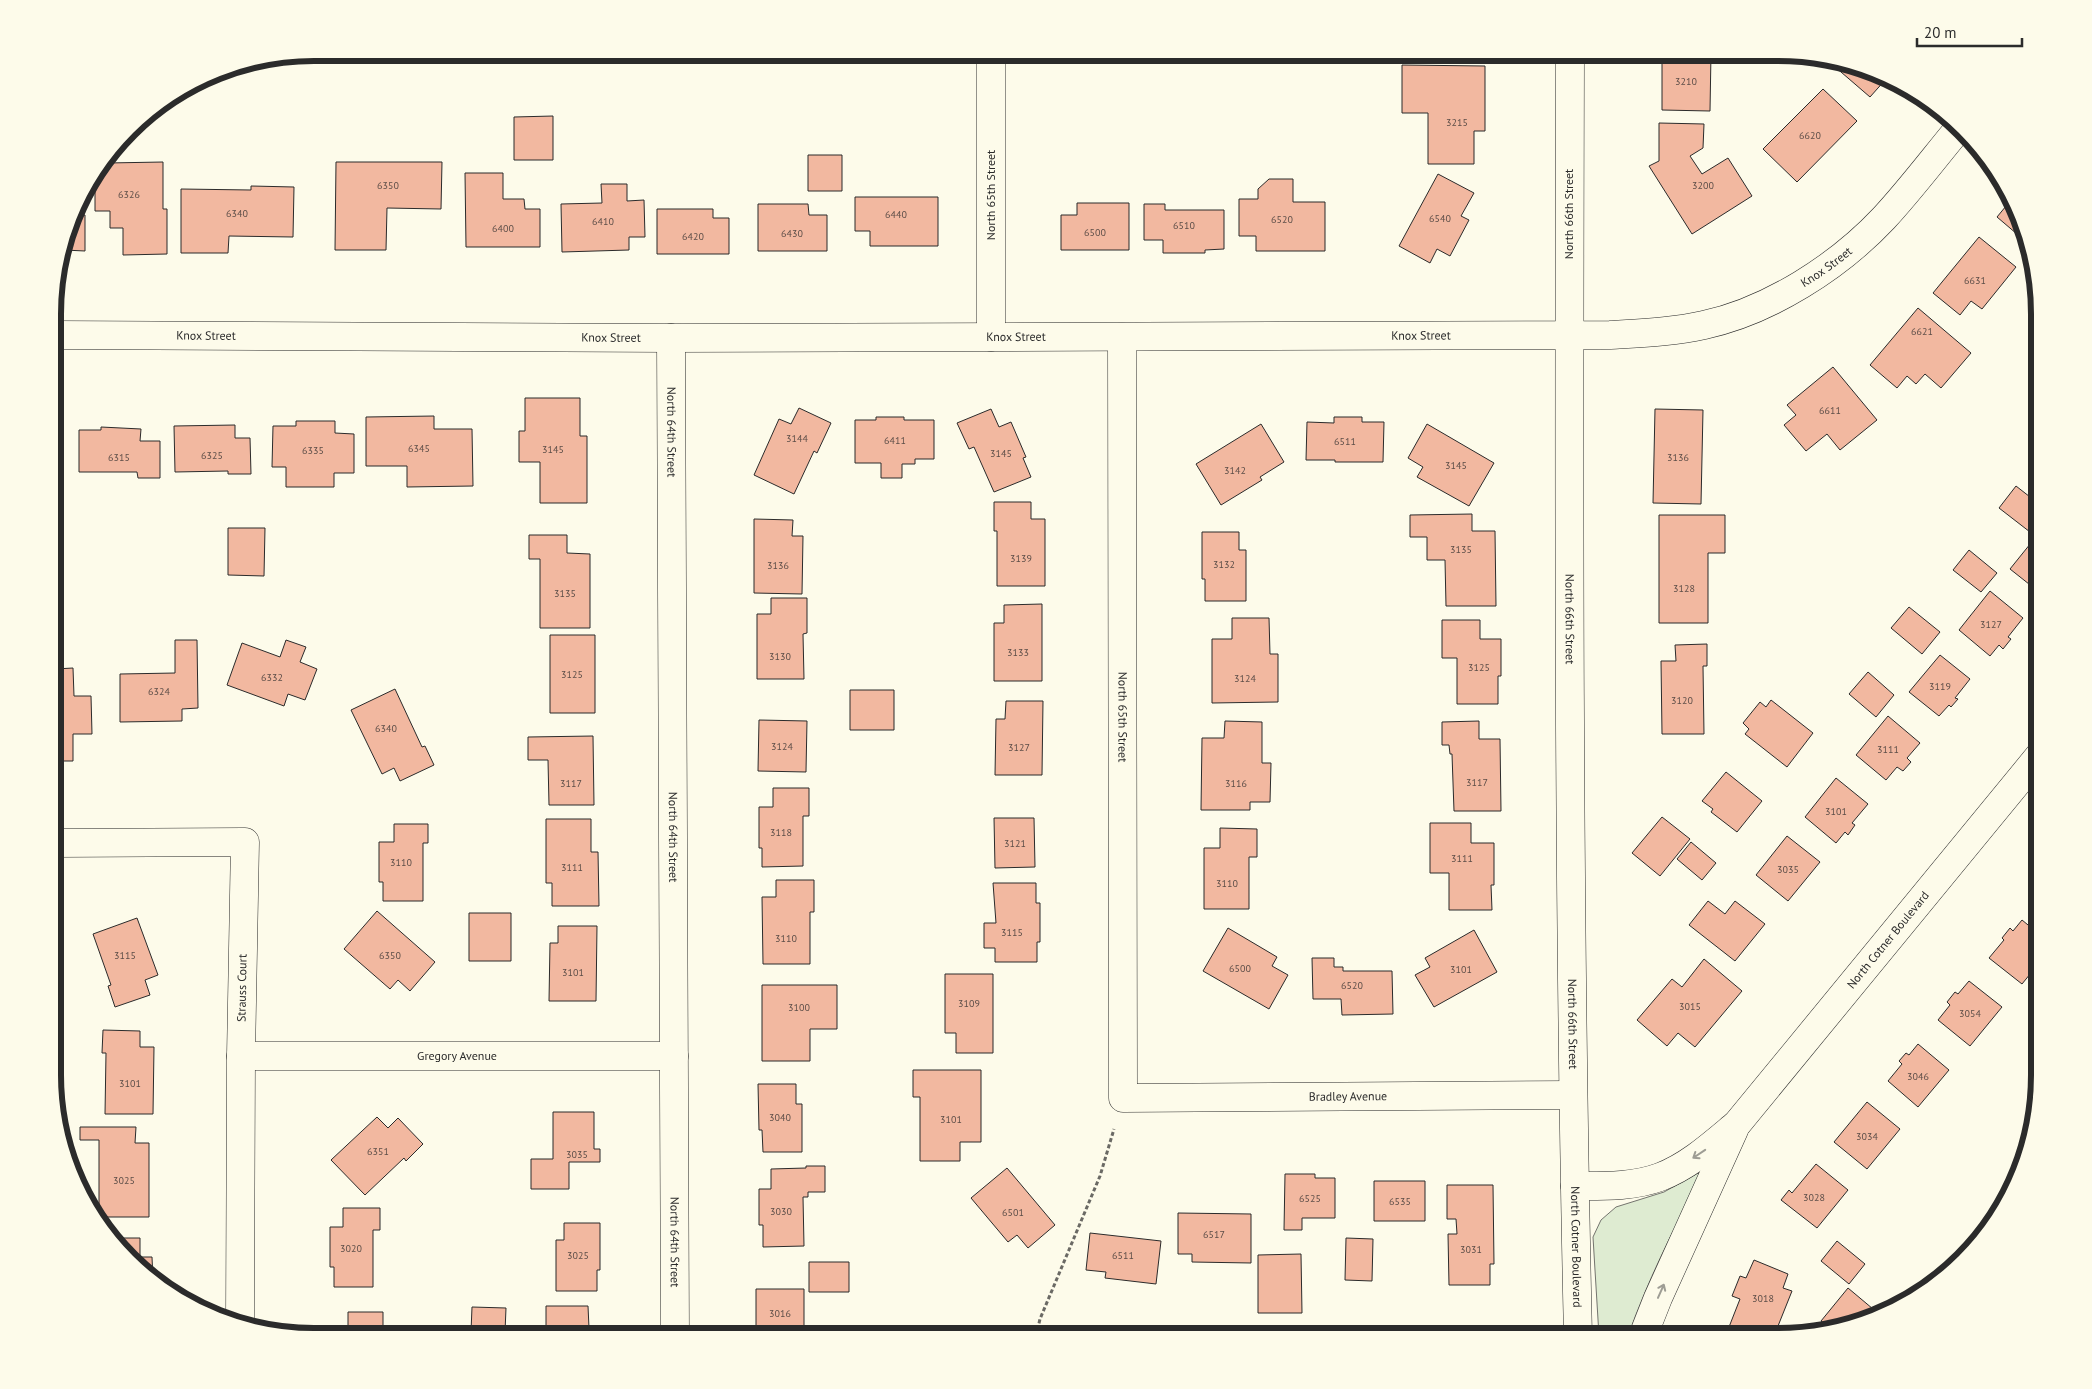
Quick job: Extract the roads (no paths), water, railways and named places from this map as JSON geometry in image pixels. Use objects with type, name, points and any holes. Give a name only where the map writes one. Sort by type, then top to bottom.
[{"type":"street","name":"North 65th Street","points":[[991,61],[991,336]]},
{"type":"street","name":"North 66th Street","points":[[1570,61],[1569,335],[1575,1186]]},
{"type":"street","name":"Knox Street","points":[[61,335],[671,338],[1122,337],[1569,335],[1634,334],[1679,330],[1723,320],[1758,307],[1797,288],[1834,263],[1883,219],[1955,133]]},
{"type":"street","name":"North 65th Street","points":[[1122,337],[1124,1098]]},
{"type":"street","name":"North 64th Street","points":[[671,338],[675,1328]]},
{"type":"street","name":"North Cotner Boulevard","points":[[1578,1328],[1575,1186],[1624,1184],[1659,1177],[1683,1165],[1737,1124],[2031,766]]},
{"type":"street","name":"Strauss Court","points":[[61,842],[245,842],[241,1056],[240,1316]]},
{"type":"street","name":"Gregory Avenue","points":[[241,1056],[674,1056]]},
{"type":"street","name":"Bradley Avenue","points":[[1124,1098],[1573,1095]]},
{"type":"street","name":"North Cotner Boulevard","points":[[1646,1328],[1737,1124]]}]
